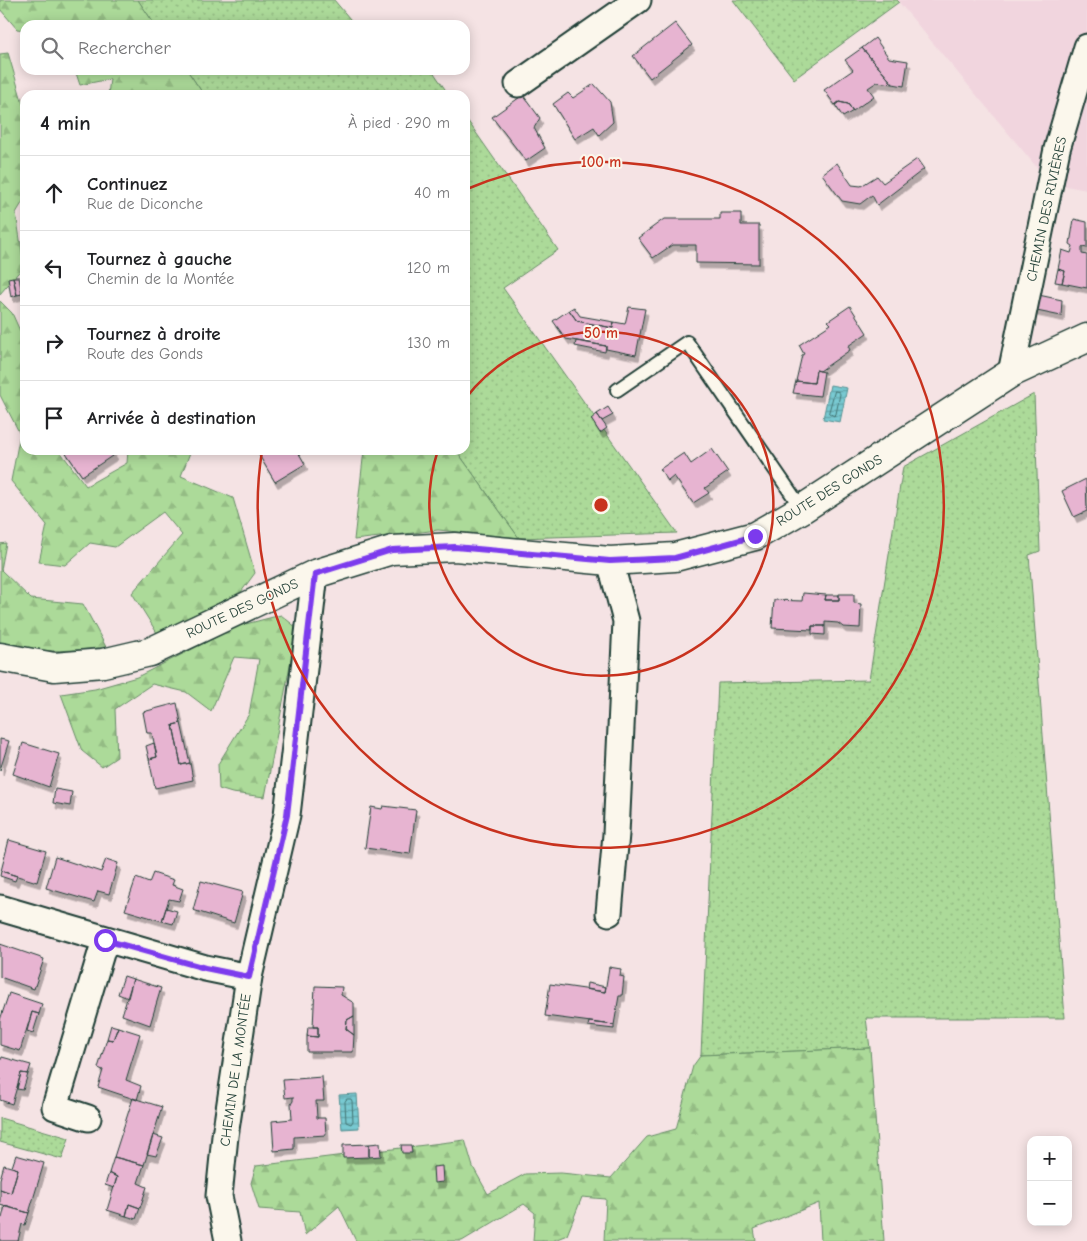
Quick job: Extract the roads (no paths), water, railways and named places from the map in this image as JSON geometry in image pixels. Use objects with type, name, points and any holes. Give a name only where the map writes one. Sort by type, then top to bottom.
[{"type":"street","points":[[518,84],[638,0]]},
{"type":"street","name":"CHEMIN DES RIVIÈRES","points":[[1011,373],[1057,149],[1087,48]]},
{"type":"street","name":"ROUTE DES GONDS","points":[[0,657],[54,668],[102,663],[150,652],[315,574],[392,550],[455,547],[610,561],[675,558],[755,536],[802,509],[1011,373],[1087,338]]},
{"type":"street","points":[[609,914],[616,834],[626,621],[610,561]]},
{"type":"street","name":"CHEMIN DE LA MONTÉE","points":[[228,1241],[219,1196],[225,1136],[249,977],[287,815],[315,574]]},
{"type":"street","points":[[0,908],[205,968],[249,977]]},
{"type":"street","points":[[88,1118],[55,1107],[105,940]]},
{"type":"lane","points":[[617,390],[687,342],[802,509]]},
{"type":"water","points":[[830,385],[847,388],[840,422],[823,419]]},
{"type":"water","points":[[357,1094],[359,1128],[342,1129],[339,1095]]}]
